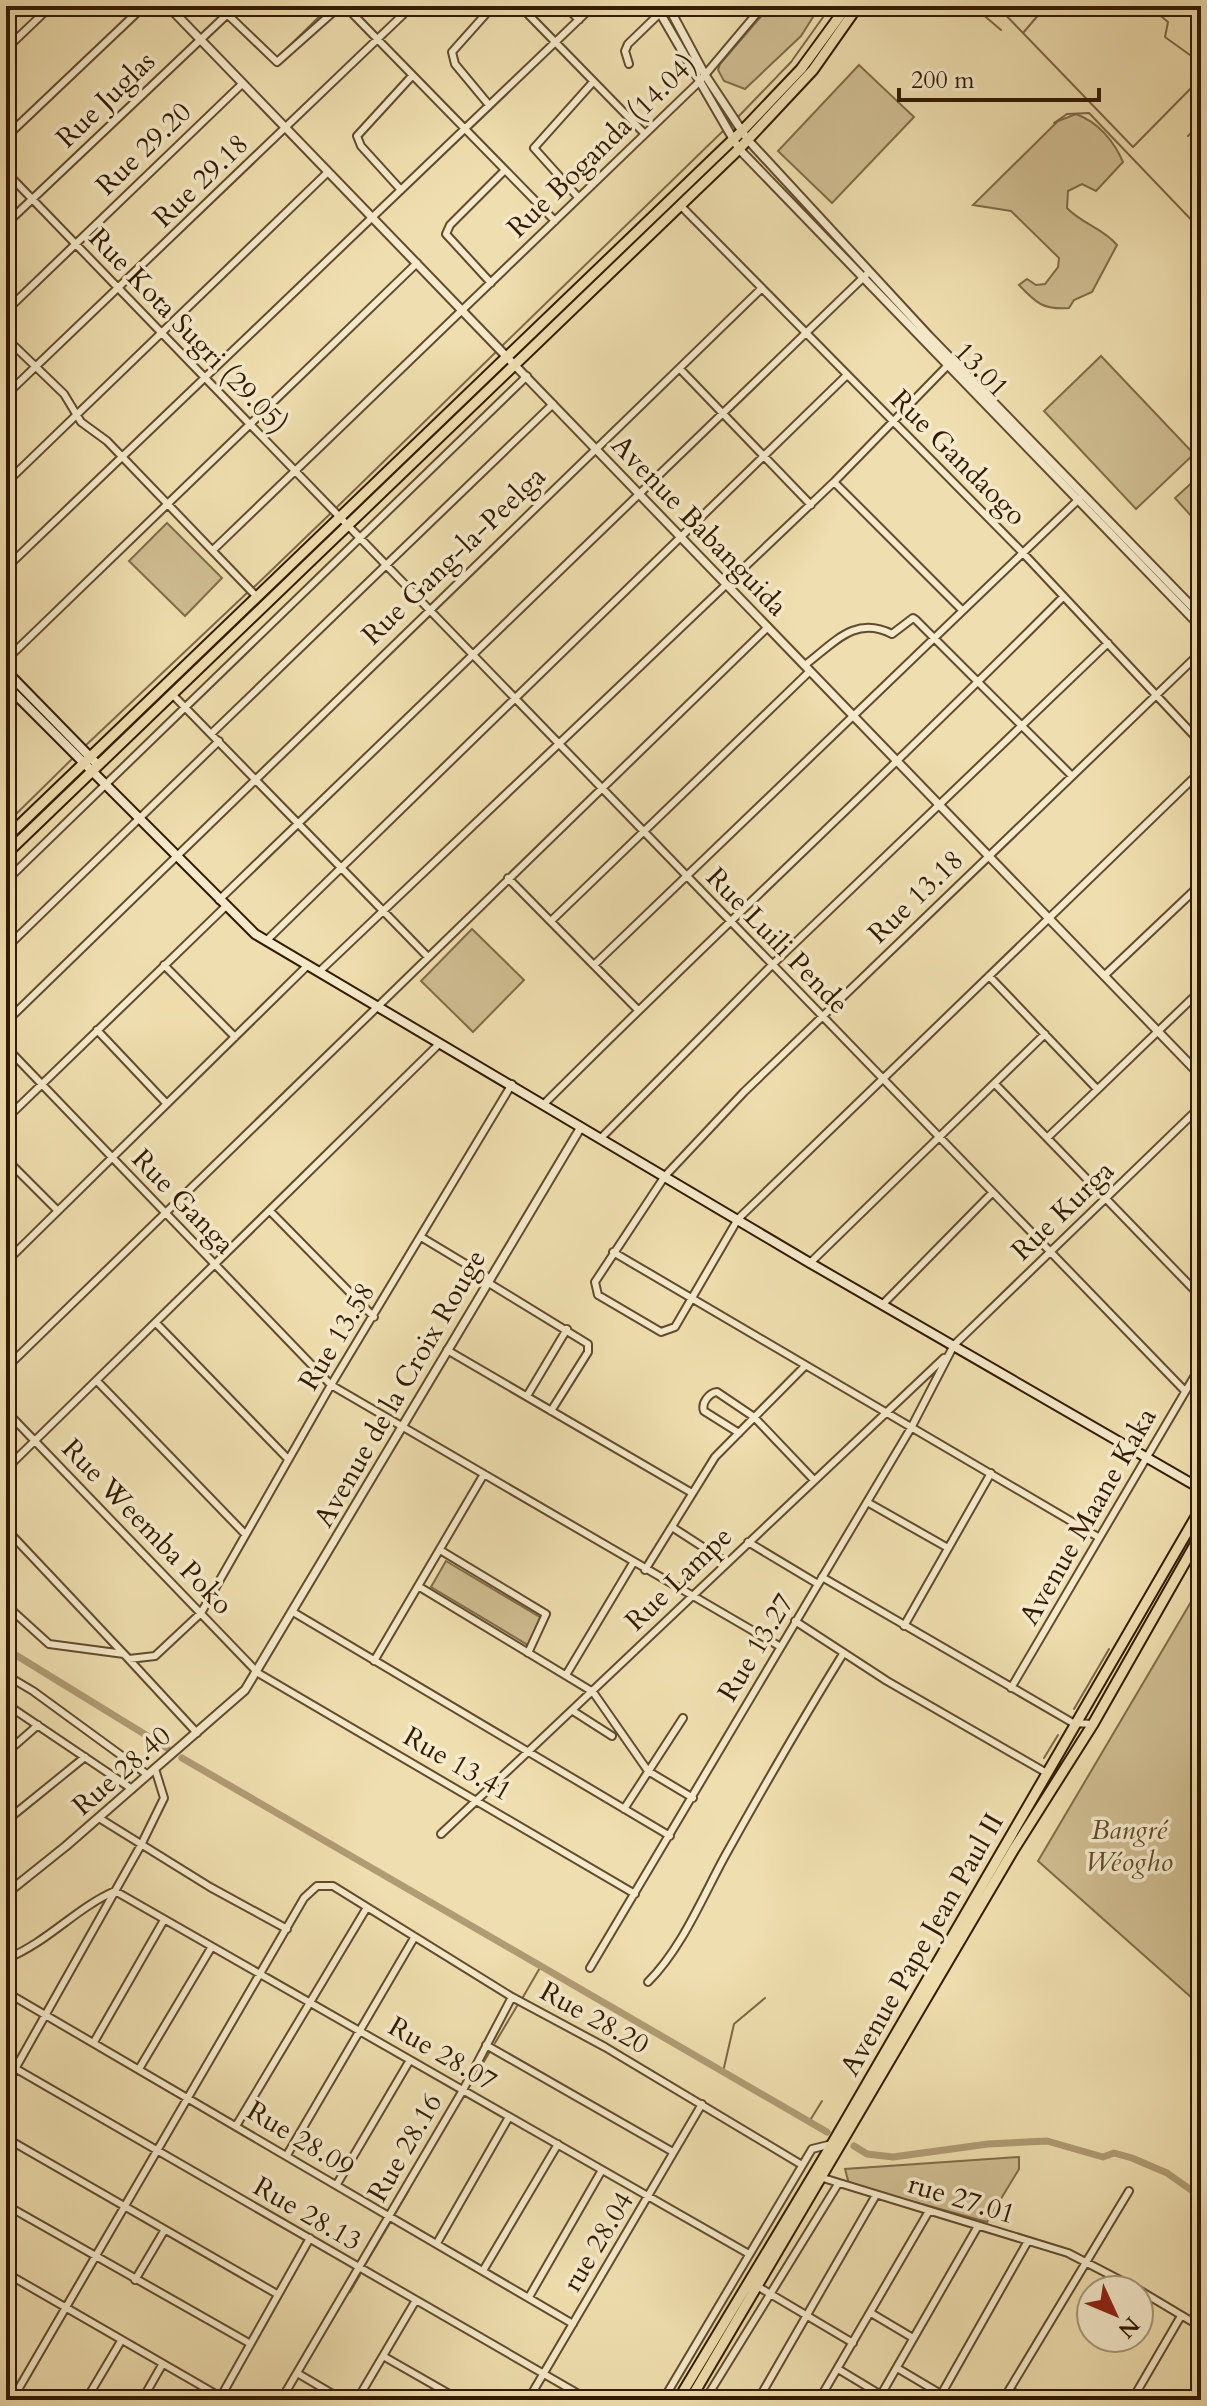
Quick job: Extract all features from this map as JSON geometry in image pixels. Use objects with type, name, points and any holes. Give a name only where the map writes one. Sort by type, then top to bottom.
[{"type":"main road","points":[[6,838],[172,694],[742,131],[801,69],[847,6]]},
{"type":"main road","points":[[511,359],[681,206],[748,140],[813,70],[858,6]]},
{"type":"main road","points":[[6,854],[90,764],[257,597],[343,524]]},
{"type":"main road","points":[[6,672],[222,903],[266,941],[810,1263],[1201,1489]]},
{"type":"main road","points":[[6,685],[90,764]]},
{"type":"main road","name":"Avenue Pape Jean Paul II","points":[[678,2400],[832,2144],[1073,1723],[1201,1508]]},
{"type":"main road","name":"Avenue Pape Jean Paul II","points":[[690,2400],[1014,1849],[1093,1724],[1201,1534]]},
{"type":"street","points":[[6,49],[51,6]]},
{"type":"street","points":[[6,137],[144,6]]},
{"type":"street","name":"Avenue Babanguida","points":[[168,6],[1201,1076]]},
{"type":"street","name":"Rue Juglas","points":[[6,224],[236,6]]},
{"type":"street","points":[[227,14],[277,62],[342,6],[555,221]]},
{"type":"street","name":"Rue 29.18","points":[[6,395],[412,6]]},
{"type":"street","points":[[489,105],[455,64],[452,52],[493,6]]},
{"type":"street","points":[[520,6],[643,132]]},
{"type":"street","points":[[565,6],[579,20]]},
{"type":"street","points":[[6,568],[593,6]]},
{"type":"street","name":"13.01","points":[[668,6],[705,75],[748,140],[866,274]]},
{"type":"street","name":"Rue Boganda (14.04)","points":[[213,550],[464,310],[643,132],[699,82],[763,6]]},
{"type":"street","points":[[629,64],[625,51],[628,44],[658,10]]},
{"type":"street","name":"13.01","points":[[658,10],[739,149],[1201,616]]},
{"type":"street","points":[[401,190],[358,142],[360,130],[412,76]]},
{"type":"street","points":[[577,196],[534,148],[593,82]]},
{"type":"street","name":"Rue 29.20","points":[[6,311],[242,84]]},
{"type":"street","points":[[491,283],[448,238],[450,225],[504,171]]},
{"type":"street","name":"Rue Kota Sugri (29.05)","points":[[6,172],[295,470],[343,524]]},
{"type":"street","points":[[6,483],[328,172]]},
{"type":"street","name":"Rue Gandaogo","points":[[681,206],[1023,553],[1201,743]]},
{"type":"street","points":[[6,660],[417,263]]},
{"type":"street","points":[[6,1119],[164,965],[298,824],[866,274]]},
{"type":"street","name":"Rue Gang-la-Peelga","points":[[6,1022],[762,288]]},
{"type":"street","points":[[6,338],[64,394],[76,415],[257,597]]},
{"type":"street","points":[[320,971],[811,505],[951,362]]},
{"type":"street","points":[[680,369],[811,505]]},
{"type":"street","points":[[266,941],[847,375]]},
{"type":"street","points":[[6,881],[104,780],[185,707],[527,376]]},
{"type":"street","points":[[211,734],[553,404]]},
{"type":"street","points":[[834,482],[962,610]]},
{"type":"street","points":[[594,965],[1082,497]]},
{"type":"street","name":"13.01","points":[[1082,497],[1201,627]]},
{"type":"street","name":"Rue Luili Pende","points":[[343,524],[1185,1391]]},
{"type":"street","points":[[544,1104],[729,921],[899,763],[1063,597]]},
{"type":"street","points":[[551,921],[808,668],[850,631],[873,625],[892,634],[913,618],[936,636],[1071,775]]},
{"type":"street","points":[[6,1368],[164,1211],[768,627]]},
{"type":"street","points":[[601,1138],[772,965],[1108,643]]},
{"type":"street","name":"Rue 13.18","points":[[692,1299],[675,1327],[661,1332],[598,1295],[594,1285],[665,1176],[744,1092],[1201,652]]},
{"type":"street","points":[[172,694],[428,957]]},
{"type":"street","points":[[6,948],[219,741]]},
{"type":"street","points":[[692,1299],[738,1219],[1201,771]]},
{"type":"street","points":[[508,878],[638,1010]]},
{"type":"street","points":[[1105,975],[1201,884]]},
{"type":"street","points":[[164,965],[235,1037]]},
{"type":"street","points":[[6,1262],[308,965]]},
{"type":"street","points":[[989,976],[1097,1089]]},
{"type":"street","points":[[1047,1138],[1201,990]]},
{"type":"street","points":[[97,1030],[166,1103]]},
{"type":"street","points":[[810,1263],[1045,1034]]},
{"type":"street","points":[[6,1469],[439,1044]]},
{"type":"street","name":"Rue Ganga","points":[[6,1047],[331,1385],[403,1427]]},
{"type":"street","name":"Rue 13.58","points":[[127,1657],[155,1656],[201,1613],[331,1385],[512,1084]]},
{"type":"street","points":[[995,1084],[1201,1297]]},
{"type":"street","name":"Rue Kurga","points":[[954,1345],[1201,1106]]},
{"type":"street","name":"Avenue de la Croix Rouge","points":[[258,1673],[581,1127]]},
{"type":"street","points":[[6,1159],[58,1211]]},
{"type":"street","points":[[882,1305],[992,1193]]},
{"type":"street","points":[[270,1211],[374,1317]]},
{"type":"street","points":[[421,1237],[587,1342],[589,1350],[551,1411]]},
{"type":"street","points":[[613,1252],[1098,1537]]},
{"type":"street","points":[[156,1323],[288,1459]]},
{"type":"street","points":[[527,1396],[567,1329]]},
{"type":"street","name":"Rue 13.27","points":[[590,1968],[911,1428],[954,1345]]},
{"type":"street","points":[[447,1350],[692,1493]]},
{"type":"street","name":"Rue Lampe","points":[[441,1834],[946,1356]]},
{"type":"street","name":"Avenue Maane Kaka","points":[[1011,1688],[1068,1596],[1098,1537],[1201,1365]]},
{"type":"street","points":[[645,1570],[715,1457],[805,1366]]},
{"type":"street","points":[[97,1381],[245,1534]]},
{"type":"street","points":[[739,1433],[704,1411],[704,1404],[711,1394],[717,1392],[754,1417],[813,1479]]},
{"type":"street","name":"Rue Weemba Poko","points":[[6,1411],[258,1673]]},
{"type":"street","points":[[403,1427],[779,1646]]},
{"type":"street","points":[[904,1626],[991,1473]]},
{"type":"street","points":[[374,1661],[484,1474]]},
{"type":"street","points":[[867,1502],[948,1548]]},
{"type":"street","points":[[672,1527],[726,1562]]},
{"type":"street","points":[[6,1529],[197,1733]]},
{"type":"street","points":[[748,1542],[904,1626],[1073,1723],[1093,1724]]},
{"type":"street","points":[[440,1550],[546,1614],[528,1653]]},
{"type":"street","points":[[566,1675],[633,1563]]},
{"type":"street","points":[[418,1586],[593,1692],[648,1771],[693,1798]]},
{"type":"street","points":[[6,1605],[49,1644],[127,1657]]},
{"type":"street","points":[[293,1612],[670,1836]]},
{"type":"street","points":[[795,1621],[950,1720],[1045,1772]]},
{"type":"street","points":[[648,1982],[662,1968],[708,1891],[795,1731],[843,1654]]},
{"type":"street","name":"Rue 28.40","points":[[6,1894],[235,1701],[258,1673]]},
{"type":"street","name":"Rue 13.41","points":[[258,1673],[635,1894]]},
{"type":"street","points":[[6,1675],[151,1772],[164,1798],[141,1845],[6,2085]]},
{"type":"street","points":[[6,1704],[132,1789]]},
{"type":"street","points":[[573,1711],[612,1736]]},
{"type":"street","points":[[624,1809],[683,1718]]},
{"type":"street","points":[[6,1753],[38,1725]]},
{"type":"street","points":[[6,1821],[85,1757]]},
{"type":"street","points":[[12,2400],[287,1929],[99,1818]]},
{"type":"street","name":"Rue 28.20","points":[[287,1929],[304,1898],[317,1886],[333,1886],[512,1997],[702,2104],[802,2165]]},
{"type":"street","points":[[6,1959],[41,1942],[90,1905],[115,1891]]},
{"type":"street","name":"Rue 28.07","points":[[115,1891],[749,2254]]},
{"type":"street","points":[[236,2126],[366,1909]]},
{"type":"street","points":[[94,2042],[164,1920]]},
{"type":"street","points":[[287,2155],[414,1938]]},
{"type":"street","points":[[139,2069],[211,1948]]},
{"type":"street","name":"Rue 28.09","points":[[6,1992],[389,2217],[484,2269],[573,2324]]},
{"type":"street","name":"Rue 28.16","points":[[281,2400],[463,2090],[512,1997]]},
{"type":"street","points":[[486,2045],[673,2152]]},
{"type":"street","points":[[337,2184],[410,2060]]},
{"type":"street","name":"Rue 28.13","points":[[6,2063],[589,2400]]},
{"type":"street","name":"rue 28.04","points":[[528,2400],[702,2104]]},
{"type":"street","points":[[437,2243],[509,2117]]},
{"type":"street","points":[[6,2138],[124,2209],[277,2294]]},
{"type":"street","points":[[484,2269],[558,2144]]},
{"type":"street","points":[[663,2400],[812,2149],[832,2144]]},
{"type":"street","points":[[529,2297],[602,2170]]},
{"type":"street","name":"rue 27.01","points":[[823,2178],[1087,2261]]},
{"type":"street","points":[[705,2400],[768,2293],[838,2184]]},
{"type":"street","points":[[1003,2400],[1129,2191]]},
{"type":"street","points":[[758,2400],[876,2195]]},
{"type":"street","points":[[6,2205],[249,2343]]},
{"type":"street","points":[[819,2400],[929,2211]]},
{"type":"street","points":[[838,2369],[879,2397],[978,2226]]},
{"type":"street","points":[[135,2280],[164,2231]]},
{"type":"street","points":[[6,2273],[222,2399],[249,2343],[310,2238]]},
{"type":"street","points":[[940,2397],[1028,2241]]},
{"type":"street","points":[[1087,2261],[1110,2274]]},
{"type":"street","points":[[757,2286],[853,2343]]},
{"type":"street","points":[[357,2400],[416,2300]]},
{"type":"street","points":[[1155,2300],[1201,2327]]},
{"type":"street","points":[[871,2313],[913,2338]]},
{"type":"street","points":[[1132,2400],[1181,2316]]},
{"type":"street","points":[[86,2400],[121,2341]]},
{"type":"street","points":[[383,2356],[460,2400]]},
{"type":"street","points":[[142,2400],[162,2365]]},
{"type":"street","points":[[897,2368],[940,2397],[951,2400]]},
{"type":"street","points":[[297,2373],[343,2400]]},
{"type":"street","points":[[1009,2390],[1027,2400]]},
{"type":"green space","points":[[770,6],[820,6],[801,36],[745,89],[724,81],[718,70],[720,64]]},
{"type":"green space","points":[[859,65],[914,117],[832,203],[778,151]]},
{"type":"green space","points":[[1076,114],[1104,133],[1123,162],[1096,191],[1082,184],[1068,191],[1067,208],[1117,245],[1092,292],[1074,300],[1069,308],[1053,308],[1035,301],[1019,285],[1027,279],[1036,285],[1045,284],[1058,267],[1059,258],[1011,211],[973,205],[1058,121]]},
{"type":"green space","points":[[1101,356],[1194,454],[1136,509],[1044,411]]},
{"type":"green space","points":[[1196,479],[1201,485],[1201,527],[1175,498]]},
{"type":"green space","points":[[167,523],[222,578],[185,616],[129,561]]},
{"type":"green space","points":[[472,929],[524,980],[473,1032],[421,981]]},
{"type":"green space","points":[[446,1561],[543,1619],[528,1645],[431,1587]]},
{"type":"green space","name":"Bangré Wéogho","points":[[1201,1585],[1201,2006],[1038,1861]]},
{"type":"green space","points":[[1019,2157],[1019,2169],[987,2222],[849,2184],[845,2169]]},
{"type":"waterway","points":[[273,62],[330,6]]},
{"type":"waterway","points":[[738,117],[791,62],[831,6]]},
{"type":"waterway","points":[[973,6],[1001,30]]},
{"type":"waterway","points":[[997,6],[1133,147],[1201,78]]},
{"type":"waterway","points":[[1023,33],[1046,6]]},
{"type":"waterway","points":[[1149,6],[1168,22],[1165,37],[1201,63]]},
{"type":"waterway","points":[[1054,123],[1067,114],[1089,113],[1201,230]]},
{"type":"waterway","points":[[1188,136],[1201,123]]},
{"type":"waterway","points":[[502,346],[724,130]]},
{"type":"waterway","points":[[336,508],[498,350]]},
{"type":"waterway","points":[[253,588],[332,512]]},
{"type":"waterway","points":[[84,747],[248,592]]},
{"type":"waterway","points":[[6,824],[74,757]]},
{"type":"waterway","points":[[6,1649],[167,1748]]},
{"type":"waterway","points":[[1074,1709],[1109,1649]]},
{"type":"waterway","points":[[1044,1758],[1058,1735]]},
{"type":"waterway","points":[[182,1758],[827,2132]]},
{"type":"waterway","points":[[523,1997],[541,1966]]},
{"type":"waterway","points":[[723,2072],[734,2024],[765,1998]]},
{"type":"waterway","points":[[495,2043],[517,2006]]},
{"type":"waterway","points":[[469,2087],[489,2053]]},
{"type":"waterway","points":[[461,2101],[464,2096]]},
{"type":"waterway","points":[[809,2122],[822,2101]]},
{"type":"waterway","points":[[854,2146],[867,2154],[893,2157],[988,2144],[1047,2141],[1103,2157],[1114,2153],[1132,2158],[1167,2173],[1201,2197]]},
{"type":"waterway","points":[[395,2214],[409,2190]]},
{"type":"waterway","points":[[365,2265],[390,2223]]},
{"type":"waterway","points":[[350,2292],[360,2275]]}]
